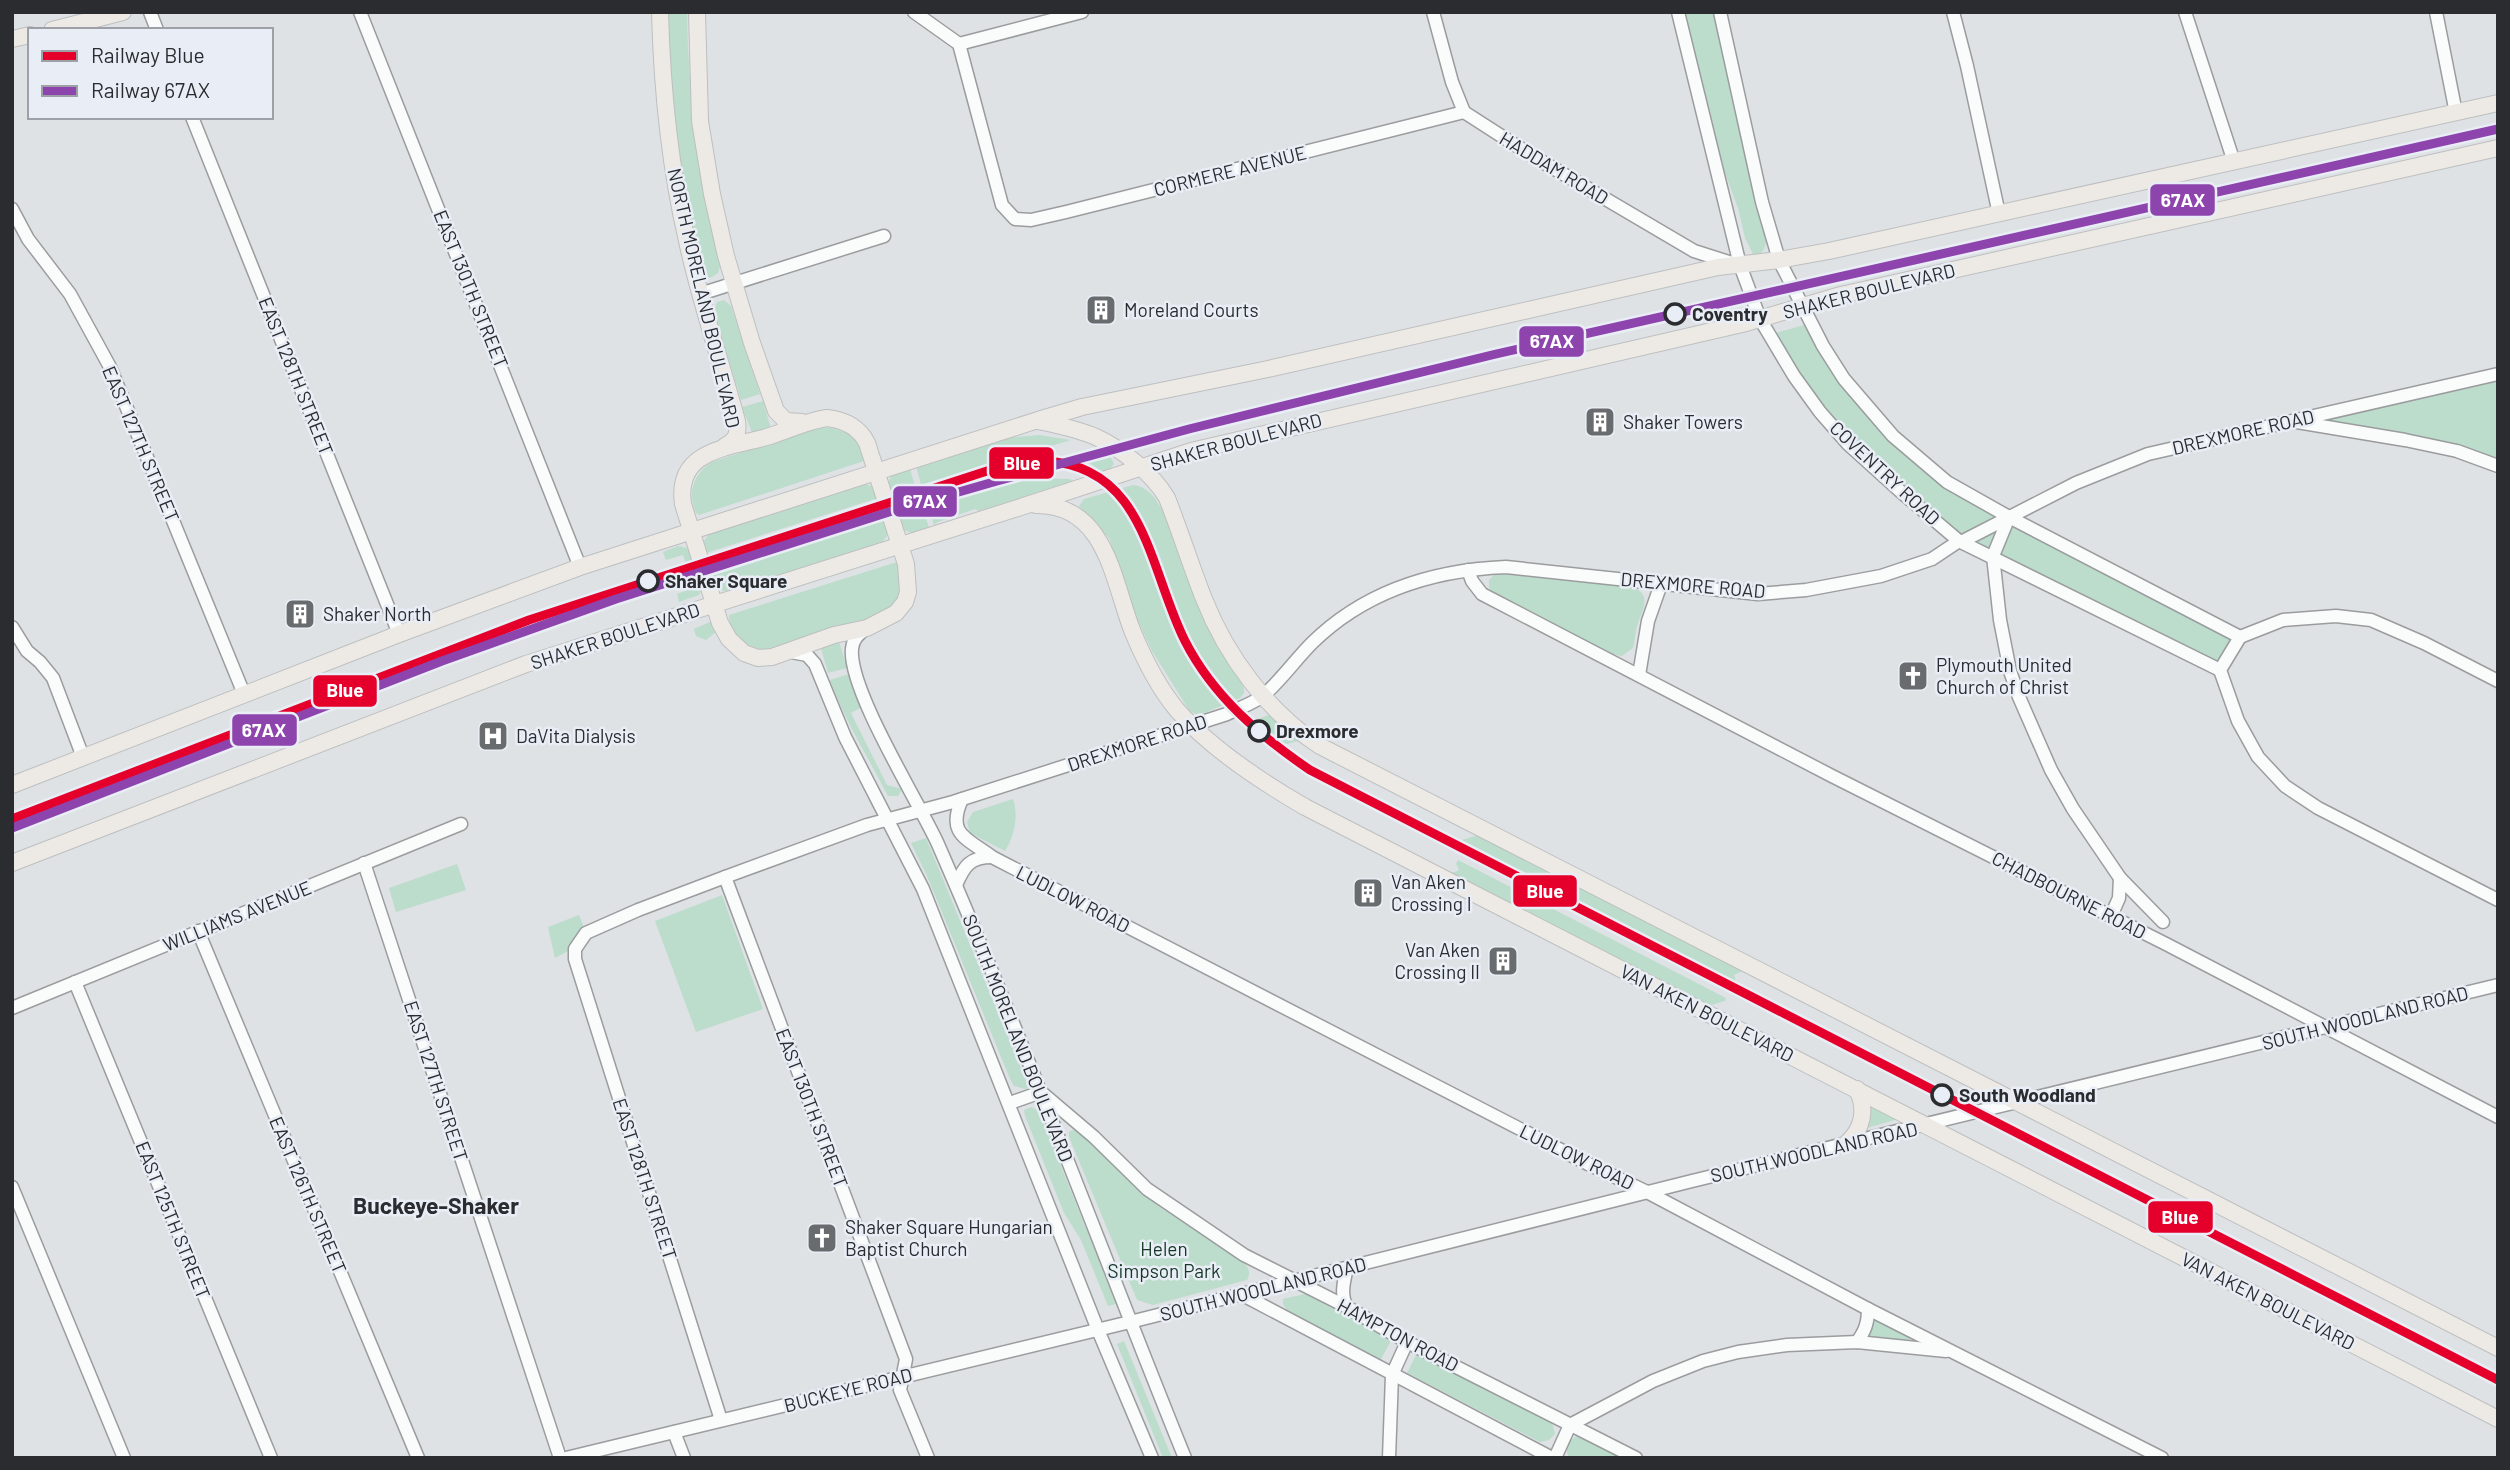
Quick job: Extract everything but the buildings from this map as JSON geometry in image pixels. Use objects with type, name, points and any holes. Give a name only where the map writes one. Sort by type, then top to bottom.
[{"type":"main road","points":[[59,28],[123,12]]},
{"type":"main road","name":"NORTH MORELAND BOULEVARD","points":[[660,12],[662,89],[673,169],[700,294],[732,400],[738,431],[731,442],[719,450]]},
{"type":"main road","name":"NORTH MORELAND BOULEVARD","points":[[696,12],[696,60],[701,121],[712,194],[733,284],[776,411],[786,421],[799,423],[811,420]]},
{"type":"main road","points":[[12,785],[399,634],[580,567],[1102,403],[1264,370],[1718,267],[1779,260],[1999,214],[2498,103]]},
{"type":"main road","name":"SHAKER BOULEVARD","points":[[12,863],[526,664],[1224,441],[1760,319],[1854,292],[2498,148]]},
{"type":"main road","points":[[837,419],[856,428],[867,443],[900,544],[908,579],[908,592],[905,602],[896,613],[867,628],[834,635],[772,657],[758,658],[744,653],[729,639],[714,604],[683,504],[682,484],[694,463],[719,450],[771,436],[811,420],[837,419]]},
{"type":"main road","points":[[1038,421],[1097,437],[1156,483],[1167,498],[1205,602],[1225,641],[1264,696],[1289,724],[1320,746],[2498,1348]]},
{"type":"main road","name":"VAN AKEN BOULEVARD","points":[[1024,506],[1057,508],[1084,524],[1100,539],[1139,646],[1172,704],[1193,726],[1242,765],[1305,807],[2498,1419]]},
{"type":"main road","points":[[1846,1144],[1855,1136],[1864,1110],[1857,1089]]},
{"type":"street","points":[[150,12],[157,28]]},
{"type":"street","name":"EAST 130TH STREET","points":[[360,12],[580,567]]},
{"type":"street","points":[[914,12],[960,44],[1083,12]]},
{"type":"street","points":[[1433,12],[1452,82],[1464,112]]},
{"type":"street","name":"COVENTRY ROAD","points":[[1678,12],[1740,265],[1760,319],[1794,376],[1848,444],[1960,541],[2220,670]]},
{"type":"street","name":"COVENTRY ROAD","points":[[1720,12],[1762,202],[1779,260],[1843,379],[1893,436],[1947,482],[2240,637]]},
{"type":"street","points":[[1953,12],[1999,214]]},
{"type":"street","points":[[2185,12],[2234,162]]},
{"type":"street","points":[[2436,12],[2456,113]]},
{"type":"street","name":"CORMERE AVENUE","points":[[960,44],[1002,205],[1015,219],[1031,220],[1464,112]]},
{"type":"street","name":"HADDAM ROAD","points":[[1464,112],[1534,157],[1695,251],[1740,265]]},
{"type":"street","name":"EAST 128TH STREET","points":[[193,119],[399,634]]},
{"type":"street","name":"EAST 127TH STREET","points":[[12,209],[28,239],[69,294],[110,367],[244,694]]},
{"type":"street","points":[[700,294],[884,236]]},
{"type":"street","name":"DREXMORE ROAD","points":[[581,939],[586,933],[619,918],[725,877],[887,820],[962,799],[1227,714],[1264,696],[1312,643],[1352,611],[1389,591],[1419,580],[1468,570],[1506,568],[1758,594],[1849,583],[1909,568],[1932,559],[1960,541],[2076,483],[2148,454],[2498,374]]},
{"type":"street","points":[[2290,421],[2444,448],[2498,466]]},
{"type":"street","points":[[2009,517],[1993,556],[2000,620],[2010,671],[2019,697],[2062,788],[2120,878],[2163,922]]},
{"type":"street","name":"CHADBOURNE ROAD","points":[[1468,570],[1482,594],[2498,1117]]},
{"type":"street","points":[[1639,675],[1648,621],[1661,584]]},
{"type":"street","points":[[2498,681],[2424,643],[2371,621],[2336,616],[2283,620],[2240,637],[2220,670],[2238,721],[2258,757],[2285,786],[2318,808],[2498,900]]},
{"type":"street","points":[[12,627],[28,651],[53,678],[83,757]]},
{"type":"street","name":"SOUTH MORELAND BOULEVARD","points":[[867,628],[856,636],[852,646],[855,669],[872,713],[956,885],[1041,1091],[1185,1458]]},
{"type":"street","points":[[12,643],[28,651]]},
{"type":"street","name":"SOUTH MORELAND BOULEVARD","points":[[788,652],[807,654],[815,664],[845,737],[923,889],[1098,1330],[1152,1458]]},
{"type":"street","name":"LUDLOW ROAD","points":[[962,799],[956,814],[958,832],[992,857],[2162,1458]]},
{"type":"street","name":"WILLIAMS AVENUE","points":[[12,1008],[461,824]]},
{"type":"street","points":[[956,885],[966,864],[981,857],[992,857]]},
{"type":"street","name":"EAST 127TH STREET","points":[[365,863],[559,1458]]},
{"type":"street","name":"EAST 130TH STREET","points":[[725,877],[906,1359],[900,1390],[928,1458]]},
{"type":"street","points":[[2110,916],[2119,898],[2120,878]]},
{"type":"street","name":"EAST 126TH STREET","points":[[198,931],[418,1458]]},
{"type":"street","name":"EAST 128TH STREET","points":[[581,939],[575,949],[575,959],[721,1420]]},
{"type":"street","name":"EAST 125TH STREET","points":[[75,982],[271,1458]]},
{"type":"street","name":"SOUTH WOODLAND ROAD","points":[[1130,1322],[1647,1192],[2498,985]]},
{"type":"street","points":[[1010,1103],[1041,1091]]},
{"type":"street","name":"HAMPTON ROAD","points":[[1041,1091],[1147,1189],[1244,1255],[1347,1307],[1407,1342],[1636,1458]]},
{"type":"street","points":[[12,1187],[124,1458]]},
{"type":"street","points":[[1347,1268],[1343,1284],[1347,1307]]},
{"type":"street","name":"HAMPTON ROAD","points":[[1241,1294],[1553,1458]]},
{"type":"street","points":[[1857,1342],[1864,1331],[1868,1309]]},
{"type":"street","name":"BUCKEYE ROAD","points":[[566,1458],[1130,1322]]},
{"type":"street","points":[[1389,1458],[1392,1375],[1407,1342]]},
{"type":"street","points":[[1553,1458],[1570,1425],[1653,1381],[1738,1352],[1787,1345],[1857,1342],[1956,1352]]},
{"type":"street","points":[[674,1432],[684,1458]]},
{"type":"green space","points":[[668,12],[687,12],[696,140],[720,266],[718,273],[710,278],[701,271],[678,162],[669,61]]},
{"type":"green space","points":[[1685,12],[1713,12],[1764,226],[1766,244],[1760,254],[1753,254],[1745,238],[1738,208],[1725,173]]},
{"type":"green space","points":[[724,300],[731,306],[760,394],[741,400],[714,311],[717,302]]},
{"type":"green space","points":[[1804,325],[1814,328],[1844,379],[1947,482],[2240,637],[2220,670],[1961,542],[1848,444],[1768,335]]},
{"type":"green space","points":[[2498,374],[2498,466],[2457,451],[2290,421]]},
{"type":"green space","points":[[763,401],[771,429],[753,435],[742,407]]},
{"type":"green space","name":"Shaker Square","points":[[823,427],[851,436],[860,446],[864,461],[699,515],[696,513],[692,498],[693,485],[711,462]]},
{"type":"green space","points":[[1039,435],[1071,440],[921,485],[916,466],[1004,438]]},
{"type":"green space","points":[[1109,454],[1114,464],[1107,473],[1101,472],[1087,461]]},
{"type":"green space","points":[[910,469],[915,486],[891,494],[888,483],[891,476]]},
{"type":"green space","points":[[1040,478],[1070,479],[1074,482],[979,511],[975,509],[934,525],[927,504],[988,486]]},
{"type":"green space","points":[[864,484],[872,486],[878,498],[706,553],[703,542],[709,534]]},
{"type":"green space","points":[[1133,485],[1150,493],[1165,515],[1206,623],[1244,688],[1240,698],[1204,713],[1195,714],[1189,710],[1152,651],[1137,619],[1109,538],[1079,506],[1084,499]]},
{"type":"green space","points":[[923,509],[929,528],[912,533],[903,530],[898,516]]},
{"type":"green space","points":[[886,520],[887,536],[882,542],[869,547],[724,591],[718,588],[713,575]]},
{"type":"green space","points":[[678,546],[687,548],[694,561],[686,564],[683,555],[666,560],[663,552]]},
{"type":"green space","name":"Shaker Square","points":[[897,562],[901,580],[898,598],[891,608],[867,620],[766,650],[740,640],[732,629],[729,615]]},
{"type":"green space","points":[[1494,575],[1633,587],[1643,595],[1644,604],[1633,648],[1622,656],[1611,654],[1495,595],[1489,588],[1489,580]]},
{"type":"green space","name":"Shaker Square","points":[[698,576],[702,588],[699,595],[679,602],[677,594],[693,588],[690,579]]},
{"type":"green space","name":"Shaker Square","points":[[712,621],[716,632],[706,640],[696,636],[694,629]]},
{"type":"green space","points":[[839,641],[847,668],[828,673],[820,645]]},
{"type":"green space","points":[[849,674],[862,707],[851,713],[887,785],[902,789],[898,796],[888,796],[830,680]]},
{"type":"green space","points":[[1268,715],[1299,738],[1298,741],[1283,745],[1254,721]]},
{"type":"green space","points":[[1013,799],[1015,826],[1005,851],[970,833],[967,822],[973,812]]},
{"type":"green space","points":[[1481,834],[1741,968],[1742,971],[1734,975],[1736,981],[1733,984],[1461,843],[1462,840]]},
{"type":"green space","points":[[926,838],[1028,1088],[1014,1086],[1010,1079],[911,843]]},
{"type":"green space","points":[[1458,860],[1726,998],[1725,1001],[1708,1006],[1452,876],[1452,873],[1459,870],[1456,864]]},
{"type":"green space","points":[[457,864],[466,890],[396,912],[389,888]]},
{"type":"green space","points":[[722,895],[763,1009],[696,1032],[655,921]]},
{"type":"green space","points":[[579,915],[585,930],[570,950],[555,958],[548,927]]},
{"type":"green space","points":[[1870,1104],[1895,1118],[1895,1120],[1867,1128]]},
{"type":"green space","points":[[1031,1107],[1039,1111],[1116,1304],[1108,1306],[1081,1240],[1064,1213],[1025,1116],[1024,1110]]},
{"type":"green space","name":"Helen Simpson Park","points":[[1081,1130],[1130,1182],[1158,1206],[1243,1262],[1249,1270],[1247,1280],[1153,1305],[1137,1300],[1069,1137],[1069,1132]]},
{"type":"green space","points":[[1305,1294],[1392,1339],[1380,1361],[1290,1315],[1283,1299]]},
{"type":"green space","points":[[1874,1318],[1911,1336],[1909,1342],[1869,1337]]},
{"type":"green space","points":[[1124,1341],[1172,1458],[1163,1458],[1117,1344]]},
{"type":"green space","points":[[1418,1351],[1551,1419],[1555,1434],[1549,1440],[1540,1442],[1407,1373]]},
{"type":"green space","points":[[1579,1436],[1626,1458],[1569,1458],[1568,1444]]},
{"type":"rail line","name":"67AX","points":[[12,828],[442,661],[616,599],[889,512],[997,481],[1189,429],[1496,354],[2498,129]]},
{"type":"rail line","name":"Blue","points":[[12,819],[529,620],[987,471],[1038,461],[1079,467],[1104,481],[1124,501],[1152,554],[1185,641],[1209,680],[1256,729],[1310,770],[2498,1380]]},
{"type":"place","name":"Moreland Courts","points":[[1101,310]]},
{"type":"place","name":"Coventry","points":[[1675,314]]},
{"type":"place","name":"Shaker Towers","points":[[1600,422]]},
{"type":"place","name":"Shaker Square","points":[[648,581]]},
{"type":"place","name":"Shaker North","points":[[300,614]]},
{"type":"place","name":"Plymouth United Church of Christ","points":[[1913,676]]},
{"type":"place","name":"Drexmore","points":[[1259,731]]},
{"type":"place","name":"DaVita Dialysis","points":[[493,736]]},
{"type":"place","name":"Van Aken Crossing I","points":[[1368,893]]},
{"type":"place","name":"Van Aken Crossing II","points":[[1503,961]]},
{"type":"place","name":"South Woodland","points":[[1942,1095]]},
{"type":"place","name":"Shaker Square Hungarian Baptist Church","points":[[822,1238]]},
{"type":"district","name":"Buckeye-Shaker","points":[[436,1206]]}]
